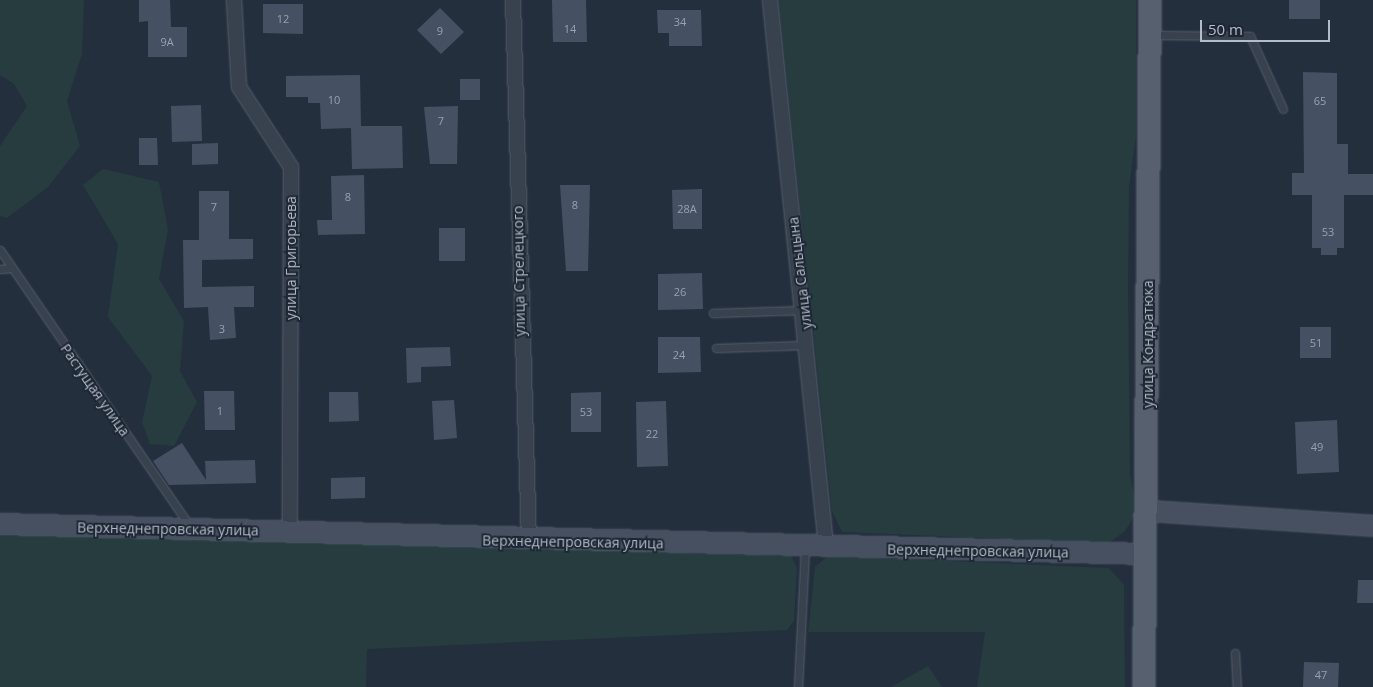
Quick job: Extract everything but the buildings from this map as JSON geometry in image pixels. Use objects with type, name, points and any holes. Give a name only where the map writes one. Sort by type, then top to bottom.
[{"type":"main road","name":"улица Кондратюка","points":[[1144,687],[1148,511],[1150,0]]},
{"type":"street","name":"улица Григорьева","points":[[234,0],[238,87],[291,167],[290,532]]},
{"type":"street","name":"улица Стрелецкого","points":[[512,0],[529,541]]},
{"type":"street","name":"улица Сальцына","points":[[770,0],[809,345],[826,546]]},
{"type":"street","points":[[1148,511],[1373,526]]},
{"type":"street","name":"Верхнеднепровская улица","points":[[0,524],[529,541],[1146,554]]},
{"type":"lane","points":[[1149,35],[1250,36],[1283,108]]},
{"type":"lane","name":"Растущая улица","points":[[0,250],[192,529]]},
{"type":"lane","points":[[0,269],[12,268]]},
{"type":"lane","points":[[713,313],[804,310]]},
{"type":"lane","points":[[716,348],[809,345]]},
{"type":"lane","points":[[798,687],[805,546]]},
{"type":"lane","points":[[1235,653],[1237,687]]},
{"type":"green space","points":[[0,0],[84,0],[82,54],[67,101],[80,146],[48,187],[7,218],[0,216],[0,146],[27,106],[14,84],[0,75]]},
{"type":"green space","points":[[779,0],[1136,0],[1136,136],[1129,187],[1128,284],[1130,474],[1135,499],[1134,517],[1125,531],[1109,543],[842,532],[832,511]]},
{"type":"green space","points":[[103,169],[159,182],[168,229],[159,279],[184,321],[180,371],[197,402],[174,446],[150,444],[142,422],[152,376],[108,317],[118,244],[83,185]]},
{"type":"green space","points":[[0,531],[791,556],[797,568],[794,621],[787,630],[367,649],[366,687],[0,687]]},
{"type":"green space","points":[[828,556],[1109,568],[1124,585],[1125,687],[977,687],[985,632],[808,632],[815,567]]},
{"type":"green space","points":[[928,666],[942,687],[891,687]]}]
